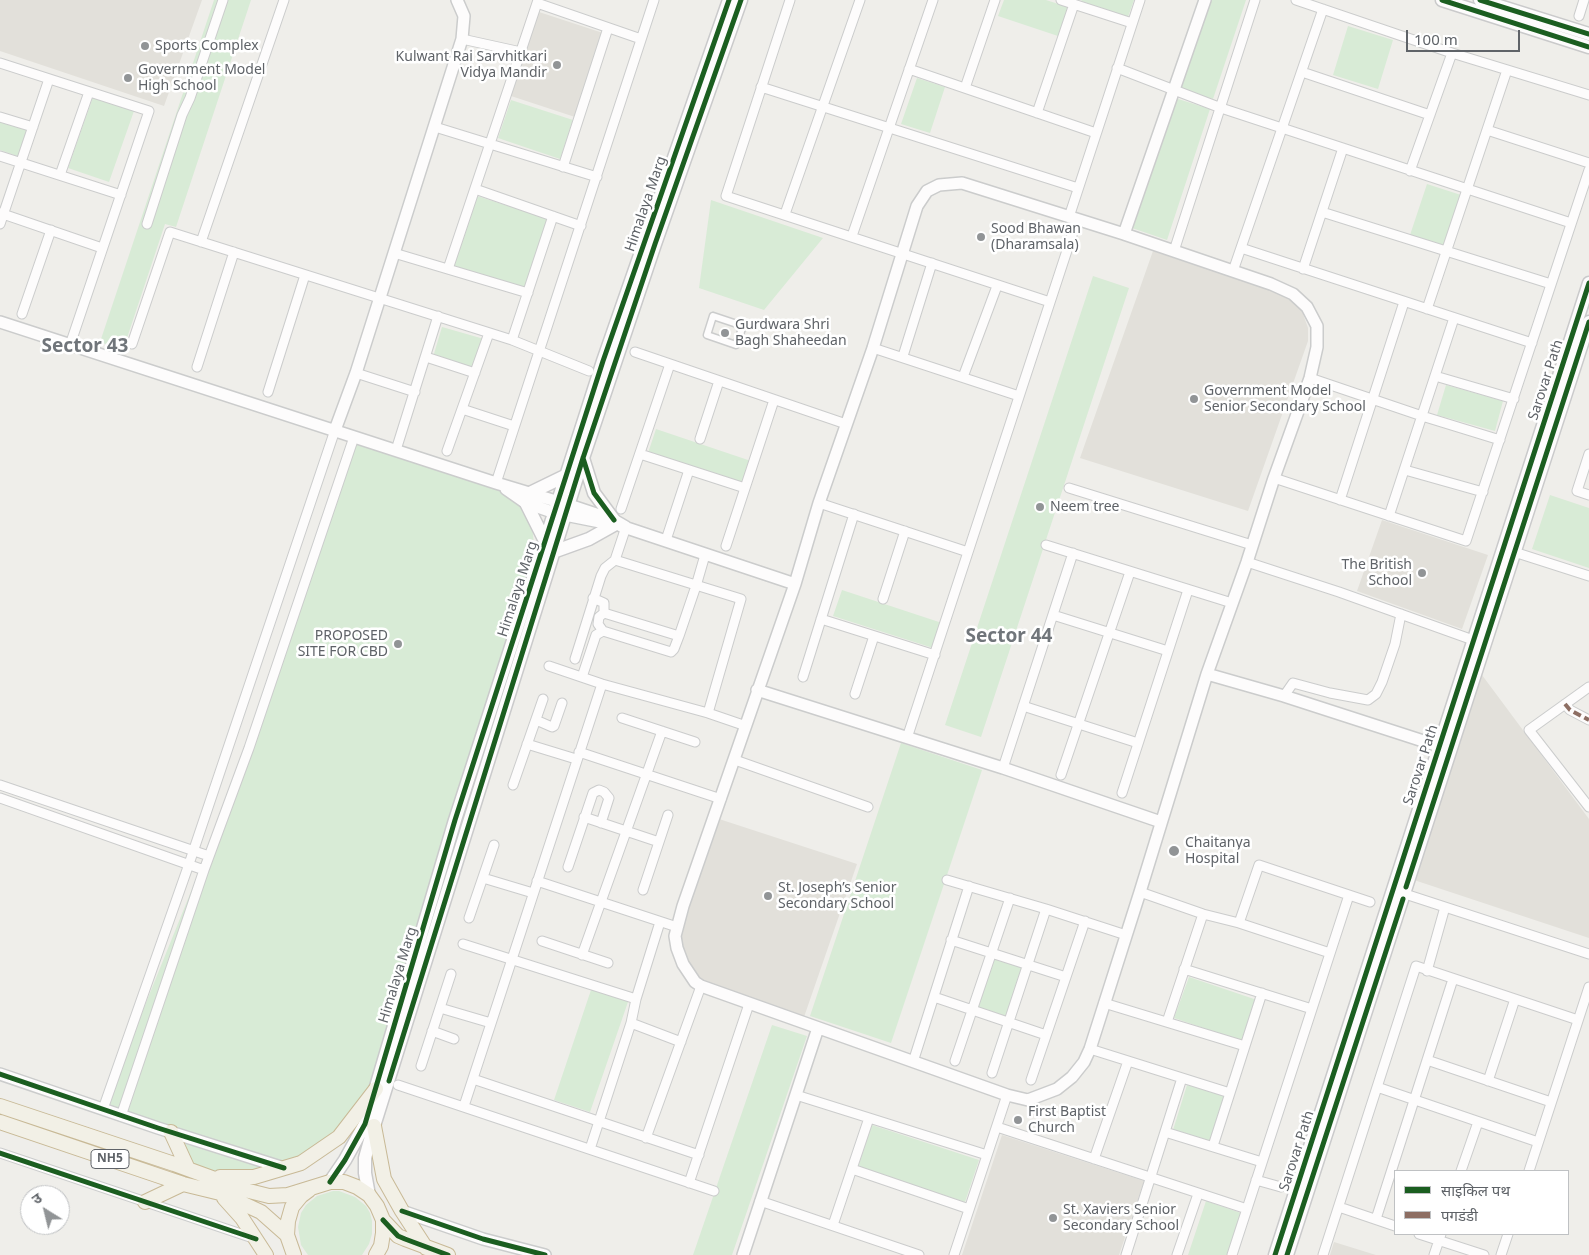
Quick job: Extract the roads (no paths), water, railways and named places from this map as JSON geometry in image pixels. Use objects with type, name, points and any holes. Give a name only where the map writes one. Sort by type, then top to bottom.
[{"type":"highway","points":[[211,1178],[254,1177],[301,1164],[339,1137],[376,1089]]},
{"type":"highway","name":"NH5","points":[[0,1106],[245,1190],[269,1196],[288,1195],[330,1182],[344,1182],[357,1187],[369,1195]]},
{"type":"highway","name":"NH5","points":[[0,1122],[183,1184],[220,1193],[261,1212],[287,1235]]},
{"type":"highway","points":[[374,1126],[384,1179],[426,1248]]},
{"type":"highway","points":[[172,1132],[188,1169]]},
{"type":"highway","points":[[145,1202],[183,1184]]},
{"type":"highway","name":"NH5","points":[[294,1255],[287,1235],[288,1221],[292,1207],[312,1187]]},
{"type":"highway","points":[[220,1193],[242,1218],[266,1255]]},
{"type":"highway","points":[[369,1195],[378,1206],[384,1233],[381,1246],[376,1255]]},
{"type":"highway","points":[[382,1220],[398,1236],[448,1255]]},
{"type":"main road","name":"Himalaya Marg","points":[[369,1195],[365,1173],[365,1158],[554,552],[567,475],[606,352],[729,0]]},
{"type":"main road","name":"Himalaya Marg","points":[[330,1182],[355,1144],[365,1124],[455,820],[545,541],[562,508],[583,458],[655,244],[741,0]]},
{"type":"main road","points":[[1442,0],[1589,47]]},
{"type":"main road","points":[[1480,0],[1589,34]]},
{"type":"main road","name":"Sarovar Path","points":[[1275,1255],[1398,891],[1509,550],[1589,283]]},
{"type":"main road","name":"Sarovar Path","points":[[1445,748],[1473,640],[1509,550],[1589,322]]},
{"type":"main road","points":[[554,552],[589,539],[619,520],[594,493],[583,458]]},
{"type":"main road","points":[[545,541],[528,498],[567,475]]},
{"type":"main road","name":"Sarovar Path","points":[[1287,1255],[1398,891]]},
{"type":"street","points":[[147,224],[182,115],[190,98],[223,0]]},
{"type":"street","points":[[201,242],[284,0]]},
{"type":"street","points":[[103,1109],[194,850],[335,430],[356,373],[435,127],[462,39],[464,16],[457,0]]},
{"type":"street","points":[[496,483],[654,0]]},
{"type":"street","points":[[790,0],[726,196],[852,236],[996,286],[1050,302]]},
{"type":"street","points":[[785,214],[860,0]]},
{"type":"street","points":[[852,236],[932,0]]},
{"type":"street","points":[[965,88],[995,0]]},
{"type":"street","points":[[1061,0],[1132,23]]},
{"type":"street","points":[[908,738],[1050,302],[1073,218],[1078,188],[1140,0]]},
{"type":"street","points":[[1124,234],[1205,0]]},
{"type":"street","points":[[1174,251],[1255,0]]},
{"type":"street","points":[[1296,0],[1452,53],[1589,95]]},
{"type":"street","points":[[1579,16],[1584,0]]},
{"type":"street","points":[[448,268],[538,2],[641,39]]},
{"type":"street","points":[[1037,113],[1074,4]]},
{"type":"street","points":[[1233,271],[1323,9]]},
{"type":"street","points":[[563,166],[608,28]]},
{"type":"street","points":[[462,39],[521,52]]},
{"type":"street","points":[[1410,171],[1452,53]]},
{"type":"street","points":[[0,63],[149,111],[70,345]]},
{"type":"street","points":[[1118,68],[1220,108],[1571,223]]},
{"type":"street","points":[[909,69],[1096,133]]},
{"type":"street","points":[[1427,309],[1507,70]]},
{"type":"street","points":[[1302,72],[1430,115]]},
{"type":"street","points":[[0,224],[49,79]]},
{"type":"street","points":[[761,87],[1078,188]]},
{"type":"street","points":[[60,175],[89,92]]},
{"type":"street","points":[[0,117],[33,127]]},
{"type":"street","points":[[435,127],[597,177]]},
{"type":"street","points":[[1487,130],[1589,163]]},
{"type":"street","points":[[1303,269],[1343,148]]},
{"type":"street","points":[[0,156],[120,195]]},
{"type":"street","points":[[1274,478],[1466,541],[1589,170]]},
{"type":"street","points":[[962,183],[1073,218],[1272,284],[1293,294],[1306,306],[1317,326],[1317,347],[1310,378],[1274,478],[1248,562],[1207,674],[1090,1049],[1084,1062],[1072,1077],[1057,1089],[1028,1100],[1007,1095],[701,986],[695,982],[682,964],[675,936],[757,690],[795,584],[819,503],[873,348],[917,206],[927,191],[939,185],[962,183]]},
{"type":"street","points":[[474,189],[581,226]]},
{"type":"street","points":[[1322,212],[1551,284]]},
{"type":"street","points":[[2,214],[102,248]]},
{"type":"street","points":[[512,340],[553,216]]},
{"type":"street","points":[[22,314],[51,230]]},
{"type":"street","points":[[132,344],[170,232],[512,340],[589,371]]},
{"type":"street","points":[[1241,248],[1532,343]]},
{"type":"street","points":[[197,368],[234,252]]},
{"type":"street","points":[[394,253],[528,293]]},
{"type":"street","points":[[903,356],[932,263]]},
{"type":"street","points":[[268,392],[305,275]]},
{"type":"street","points":[[963,377],[996,286]]},
{"type":"street","points":[[1340,500],[1404,302]]},
{"type":"street","points":[[396,450],[438,316]]},
{"type":"street","points":[[713,316],[742,326],[736,345],[706,335],[713,316]]},
{"type":"street","points":[[1389,516],[1454,318]]},
{"type":"street","points":[[0,322],[496,483],[528,498],[562,508],[619,520],[705,555],[795,584]]},
{"type":"street","points":[[447,451],[489,333]]},
{"type":"street","points":[[873,348],[903,356],[1019,396]]},
{"type":"street","points":[[635,352],[846,424]]},
{"type":"street","points":[[426,357],[475,373]]},
{"type":"street","points":[[575,659],[593,598],[605,568],[615,560],[619,520],[670,364]]},
{"type":"street","points":[[356,373],[415,392]]},
{"type":"street","points":[[1435,376],[1514,399]]},
{"type":"street","points":[[1310,378],[1372,400],[1500,440]]},
{"type":"street","points":[[700,439],[719,381]]},
{"type":"street","points":[[726,546],[774,400]]},
{"type":"street","points":[[462,409],[514,426]]},
{"type":"street","points":[[121,1116],[204,870],[249,748],[354,437]]},
{"type":"street","points":[[640,454],[745,488]]},
{"type":"street","points":[[1589,454],[1577,491],[1589,495]]},
{"type":"street","points":[[666,540],[689,470]]},
{"type":"street","points":[[1405,470],[1482,492]]},
{"type":"street","points":[[1069,488],[1252,545]]},
{"type":"street","points":[[819,503],[968,552]]},
{"type":"street","points":[[803,677],[854,514]]},
{"type":"street","points":[[883,599],[905,531]]},
{"type":"street","points":[[1046,545],[1232,604]]},
{"type":"street","points":[[1509,550],[1589,576]]},
{"type":"street","points":[[1003,768],[1073,553]]},
{"type":"street","points":[[593,598],[604,603],[604,613],[599,618],[598,624],[603,630],[671,652],[679,636],[705,555]]},
{"type":"street","points":[[615,560],[742,599],[708,713]]},
{"type":"street","points":[[1248,562],[1473,640]]},
{"type":"street","points":[[1061,776],[1130,572]]},
{"type":"street","points":[[1122,793],[1188,590]]},
{"type":"street","points":[[604,613],[679,636]]},
{"type":"street","points":[[1284,696],[1293,683],[1330,693],[1368,700],[1376,694],[1382,682],[1395,644],[1401,614]]},
{"type":"street","points":[[1053,615],[1168,651]]},
{"type":"street","points":[[821,619],[935,655]]},
{"type":"street","points":[[582,677],[596,635],[603,630]]},
{"type":"street","points":[[855,694],[874,636]]},
{"type":"street","points":[[549,666],[602,684],[708,713],[746,726]]},
{"type":"street","points":[[1207,674],[1284,696],[1445,748]]},
{"type":"street","points":[[464,1106],[602,684]]},
{"type":"street","points":[[1589,687],[1529,730],[1589,807]]},
{"type":"street","points":[[757,690],[1003,768],[1161,822]]},
{"type":"street","points":[[513,785],[543,699]]},
{"type":"street","points":[[536,720],[552,727],[554,726],[562,703]]},
{"type":"street","points":[[1565,704],[1570,710],[1589,720]]},
{"type":"street","points":[[1023,706],[1138,743]]},
{"type":"street","points":[[622,718],[695,742]]},
{"type":"street","points":[[582,955],[662,731]]},
{"type":"street","points":[[527,744],[577,756],[721,799]]},
{"type":"street","points":[[735,760],[868,807]]},
{"type":"street","points":[[0,785],[209,856]]},
{"type":"street","points":[[568,867],[593,793],[599,790],[604,792],[609,798],[602,823]]},
{"type":"street","points":[[0,798],[204,870]]},
{"type":"street","points":[[643,890],[668,815]]},
{"type":"street","points":[[584,817],[659,842]]},
{"type":"street","points":[[469,918],[494,845]]},
{"type":"street","points":[[1239,924],[1259,865],[1370,902]]},
{"type":"street","points":[[483,878],[533,893]]},
{"type":"street","points":[[947,880],[1126,935]]},
{"type":"street","points":[[537,881],[677,927]]},
{"type":"street","points":[[913,1062],[969,886]]},
{"type":"street","points":[[1398,891],[1589,954]]},
{"type":"street","points":[[1140,892],[1203,914],[1330,952]]},
{"type":"street","points":[[1232,1255],[1349,895]]},
{"type":"street","points":[[955,1061],[1010,898]]},
{"type":"street","points":[[1427,970],[1445,906]]},
{"type":"street","points":[[992,1073],[1046,909]]},
{"type":"street","points":[[1166,1022],[1203,914]]},
{"type":"street","points":[[1031,1080],[1085,921]]},
{"type":"street","points":[[590,1149],[631,1023],[636,999],[660,922]]},
{"type":"street","points":[[952,940],[1066,977]]},
{"type":"street","points":[[542,941],[608,963]]},
{"type":"street","points":[[463,944],[636,999]]},
{"type":"street","points":[[1323,1255],[1416,966],[1578,1020]]},
{"type":"street","points":[[1184,969],[1312,1009]]},
{"type":"street","points":[[421,1066],[451,974]]},
{"type":"street","points":[[1376,1220],[1453,979]]},
{"type":"street","points":[[646,1138],[701,986]]},
{"type":"street","points":[[1528,1170],[1589,987]]},
{"type":"street","points":[[1213,1146],[1262,993]]},
{"type":"street","points":[[934,997],[1046,1035]]},
{"type":"street","points":[[1488,1081],[1515,999]]},
{"type":"street","points":[[1104,1003],[1245,1046]]},
{"type":"street","points":[[690,1183],[749,1004]]},
{"type":"street","points":[[440,1008],[491,1023]]},
{"type":"street","points":[[631,1023],[681,1042]]},
{"type":"street","points":[[742,1255],[818,1028]]},
{"type":"street","points":[[432,1031],[454,1038]]},
{"type":"street","points":[[1090,1049],[1230,1094]]},
{"type":"street","points":[[1427,1060],[1551,1102]]},
{"type":"street","points":[[1094,1159],[1128,1061]]},
{"type":"street","points":[[0,1074],[121,1116],[284,1168]]},
{"type":"street","points":[[1126,1255],[1182,1078]]},
{"type":"street","points":[[473,1080],[699,1155]]},
{"type":"street","points":[[398,1085],[714,1191]]},
{"type":"street","points":[[1378,1087],[1538,1142]]},
{"type":"street","points":[[796,1095],[987,1155]]},
{"type":"street","points":[[954,1255],[1007,1095]]},
{"type":"street","points":[[833,1225],[869,1118]]},
{"type":"street","points":[[1461,1170],[1478,1122]]},
{"type":"street","points":[[997,1127],[1247,1209]]},
{"type":"street","points":[[1165,1132],[1262,1162]]},
{"type":"street","points":[[0,1153],[112,1189],[256,1239]]},
{"type":"street","points":[[852,1169],[970,1208]]},
{"type":"street","points":[[1256,1180],[1281,1187]]},
{"type":"street","points":[[1177,1255],[1198,1194]]},
{"type":"street","points":[[760,1201],[919,1255]]},
{"type":"street","points":[[1339,1208],[1394,1226]]},
{"type":"street","points":[[402,1211],[483,1239],[545,1255]]},
{"type":"street","points":[[1426,1235],[1440,1237],[1460,1251],[1484,1255]]},
{"type":"street","points":[[1501,1255],[1508,1235]]},
{"type":"street","points":[[1434,1255],[1440,1237]]},
{"type":"street","points":[[504,1255],[517,1247]]},
{"type":"place","name":"Sports Complex","points":[[145,46]]},
{"type":"place","name":"Kulwant Rai Sarvhitkari Vidya Mandir","points":[[557,65]]},
{"type":"place","name":"Government Model High School","points":[[128,78]]},
{"type":"place","name":"Sood Bhawan (Dharamsala)","points":[[981,237]]},
{"type":"place","name":"Gurdwara Shri Bagh Shaheedan","points":[[725,333]]},
{"type":"place","name":"Government Model Senior Secondary School","points":[[1194,399]]},
{"type":"place","name":"Neem tree","points":[[1040,507]]},
{"type":"place","name":"The British School","points":[[1422,573]]},
{"type":"place","name":"PROPOSED SITE FOR CBD","points":[[398,644]]},
{"type":"place","name":"Chaitanya Hospital","points":[[1174,851]]},
{"type":"place","name":"St. Joseph’s Senior Secondary School","points":[[768,896]]},
{"type":"place","name":"First Baptist Church","points":[[1018,1120]]},
{"type":"place","name":"St. Xaviers Senior Secondary School","points":[[1053,1218]]},
{"type":"district","name":"Sector 43","points":[[85,347]]},
{"type":"district","name":"Sector 44","points":[[1009,637]]}]
